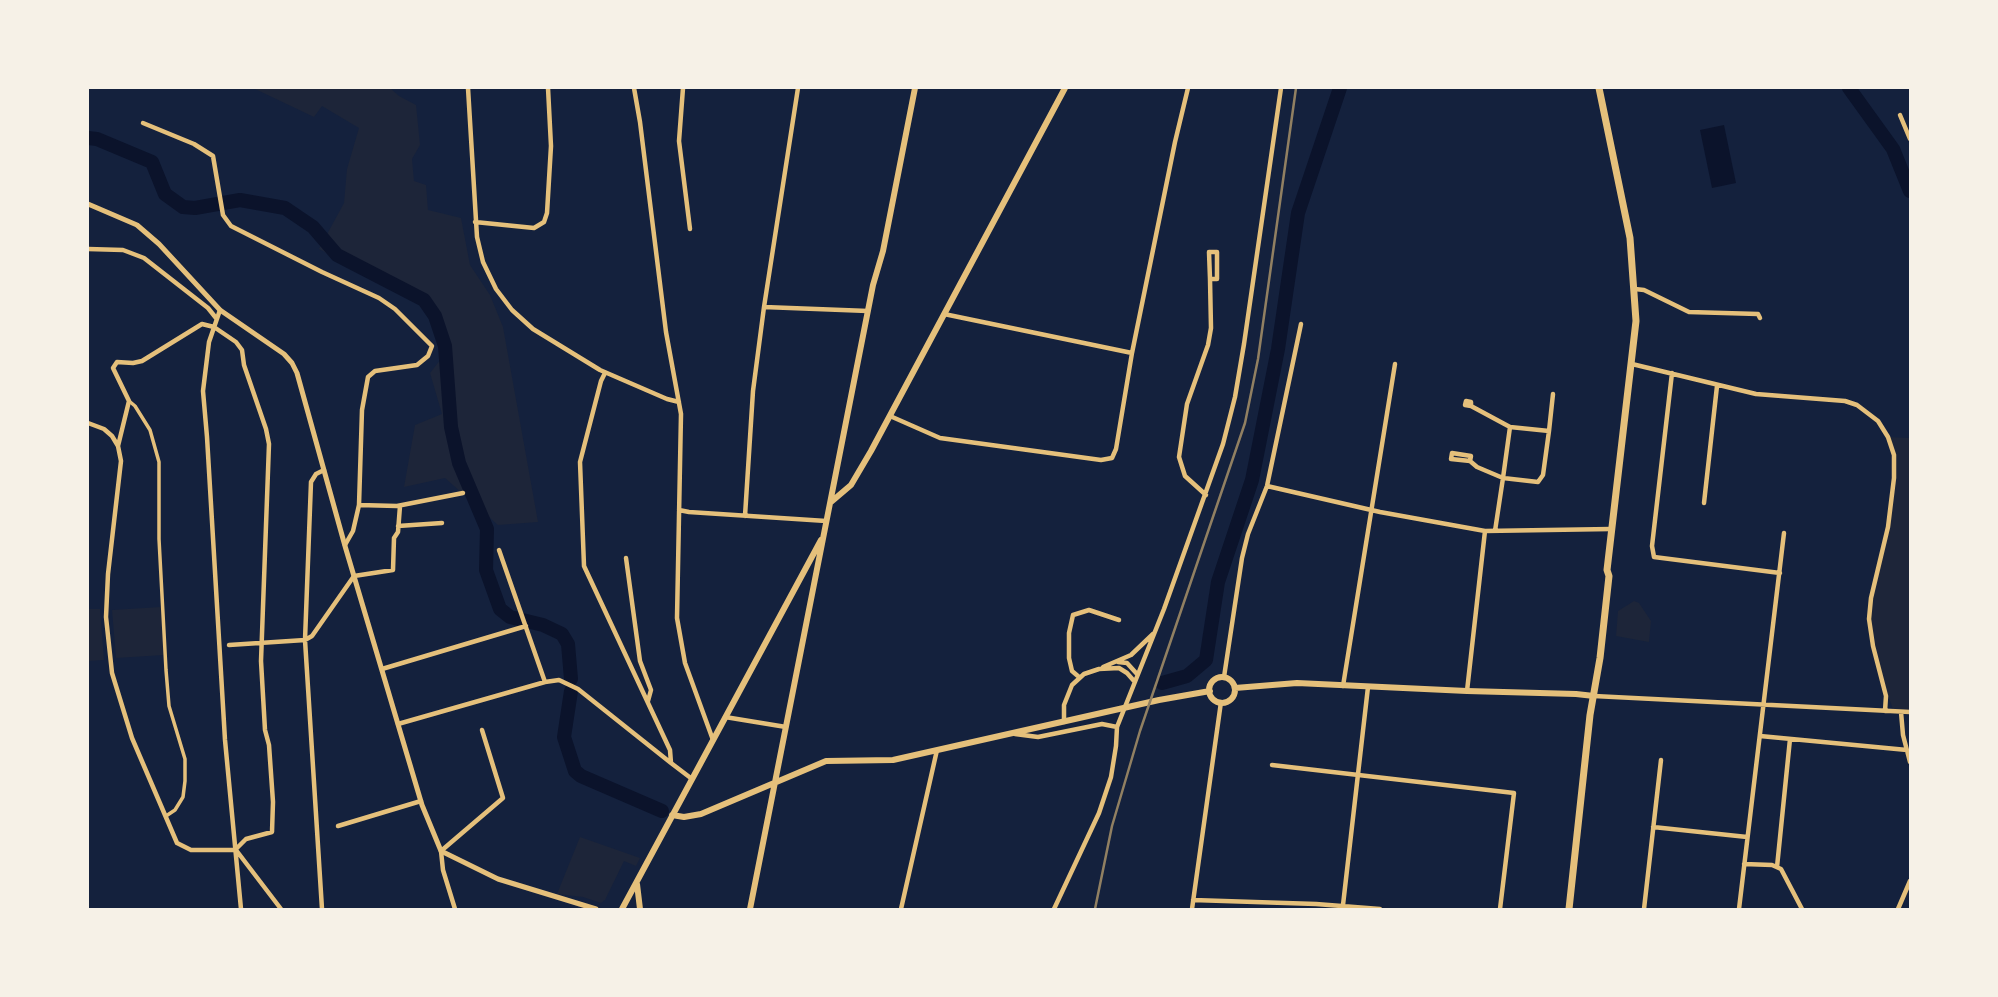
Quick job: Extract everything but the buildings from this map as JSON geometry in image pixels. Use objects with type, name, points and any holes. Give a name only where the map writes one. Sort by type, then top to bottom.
[{"type":"main road","points":[[750,909],[915,88]]},
{"type":"main road","points":[[831,502],[851,485],[1065,88]]},
{"type":"main road","points":[[1569,909],[1636,321],[1630,238],[1599,88]]},
{"type":"main road","points":[[622,909],[825,532]]},
{"type":"main road","points":[[1224,677],[1231,681],[1235,688],[1232,698],[1221,702],[1215,700],[1210,691],[1212,682],[1224,677]]},
{"type":"main road","points":[[1235,688],[1284,683],[1594,696]]},
{"type":"main road","points":[[672,815],[684,817],[701,814],[826,761],[893,760],[1210,691]]},
{"type":"main road","points":[[637,883],[639,909]]},
{"type":"main road","points":[[622,909],[631,905],[639,909]]},
{"type":"street","points":[[468,88],[479,250],[487,272],[512,310],[533,329],[605,373],[679,402]]},
{"type":"street","points":[[475,222],[534,228],[544,222],[547,213],[551,146],[548,88]]},
{"type":"street","points":[[634,88],[666,332],[682,431],[677,618],[685,663],[709,736],[713,740]]},
{"type":"street","points":[[683,88],[679,141],[691,229]]},
{"type":"street","points":[[745,516],[754,391],[764,307],[798,88]]},
{"type":"street","points":[[890,416],[940,438],[1107,460],[1112,458],[1116,449],[1132,353],[1188,88]]},
{"type":"street","points":[[1054,909],[1099,814],[1106,794],[1120,717],[1155,631],[1223,444],[1237,384],[1281,88]]},
{"type":"street","points":[[1900,115],[1910,139]]},
{"type":"street","points":[[143,123],[208,152],[215,163],[223,215],[231,226],[379,298],[396,309],[432,346],[428,356],[417,365],[375,371],[368,377],[362,410],[359,505],[353,531],[345,546]]},
{"type":"street","points":[[88,204],[137,225],[159,244],[220,310],[284,354],[292,363],[421,801],[441,851],[443,870],[455,909]]},
{"type":"street","points":[[88,249],[123,250],[144,258],[208,308],[217,319]]},
{"type":"street","points":[[1206,495],[1185,476],[1179,457],[1187,404],[1208,345],[1211,327],[1209,252],[1217,252],[1217,279],[1210,279]]},
{"type":"street","points":[[1635,289],[1644,290],[1689,312],[1758,314],[1760,318]]},
{"type":"street","points":[[764,307],[869,311]]},
{"type":"street","points":[[220,310],[205,358],[202,391],[225,740],[241,909]]},
{"type":"street","points":[[944,314],[1132,353]]},
{"type":"street","points":[[1224,677],[1242,558],[1267,486],[1301,324]]},
{"type":"street","points":[[129,401],[118,446],[121,461],[108,574],[106,618],[109,653],[112,673],[132,738],[164,817],[177,844],[191,850],[235,850],[246,839],[268,834],[273,829],[273,783],[265,730],[261,643],[269,444],[244,365],[242,350],[236,342],[214,327],[199,325],[138,363],[120,361],[114,365],[115,374],[129,401],[135,405],[150,430],[159,462],[159,539],[169,706],[185,759],[186,780],[183,797],[175,810],[164,817]]},
{"type":"street","points":[[1632,363],[1756,394],[1852,403],[1871,414],[1888,437],[1894,455],[1894,478],[1888,527],[1871,598],[1869,619],[1886,696],[1885,711]]},
{"type":"street","points":[[1343,686],[1395,364]]},
{"type":"street","points":[[605,373],[580,462],[584,566],[670,750],[671,762]]},
{"type":"street","points":[[1672,373],[1652,546],[1654,558],[1780,573]]},
{"type":"street","points":[[1704,503],[1717,386]]},
{"type":"street","points":[[1471,461],[1477,467],[1503,478],[1535,482],[1541,480],[1553,394]]},
{"type":"street","points":[[1471,406],[1510,427],[1549,431]]},
{"type":"street","points":[[88,423],[104,429],[118,446]]},
{"type":"street","points":[[1495,531],[1510,427]]},
{"type":"street","points":[[322,909],[305,640],[311,482],[316,474],[324,470]]},
{"type":"street","points":[[1267,486],[1371,510],[1485,531],[1612,529]]},
{"type":"street","points":[[359,505],[400,506],[463,493]]},
{"type":"street","points":[[229,645],[305,640],[321,626],[354,576],[393,570],[394,538],[400,506]]},
{"type":"street","points":[[679,510],[827,521]]},
{"type":"street","points":[[398,526],[442,523]]},
{"type":"street","points":[[1466,691],[1485,531]]},
{"type":"street","points":[[1739,909],[1784,533]]},
{"type":"street","points":[[499,550],[545,682]]},
{"type":"street","points":[[626,558],[640,661],[651,690],[647,702]]},
{"type":"street","points":[[1079,677],[1072,670],[1069,658],[1069,633],[1073,615],[1089,610],[1119,620]]},
{"type":"street","points":[[382,669],[526,626]]},
{"type":"street","points":[[1064,722],[1064,705],[1072,685],[1079,677],[1136,651],[1155,631]]},
{"type":"street","points":[[1113,663],[1127,663],[1137,674]]},
{"type":"street","points":[[1099,669],[1123,670],[1134,681]]},
{"type":"street","points":[[398,723],[559,680],[578,689],[692,779]]},
{"type":"street","points":[[1343,905],[1368,687]]},
{"type":"street","points":[[1594,696],[1910,712]]},
{"type":"street","points":[[1192,909],[1221,702]]},
{"type":"street","points":[[1901,712],[1903,735],[1910,762]]},
{"type":"street","points":[[725,717],[786,727]]},
{"type":"street","points":[[1012,734],[1038,737],[1102,724],[1117,727]]},
{"type":"street","points":[[441,851],[503,798],[482,730]]},
{"type":"street","points":[[1760,736],[1907,750]]},
{"type":"street","points":[[1777,867],[1790,739]]},
{"type":"street","points":[[901,909],[937,750]]},
{"type":"street","points":[[1644,909],[1661,760]]},
{"type":"street","points":[[1272,765],[1514,793],[1500,909]]},
{"type":"street","points":[[338,825],[421,801]]},
{"type":"street","points":[[1653,827],[1747,837]]},
{"type":"street","points":[[235,850],[281,909]]},
{"type":"street","points":[[441,851],[498,879],[596,909]]},
{"type":"street","points":[[1744,864],[1777,867],[1785,874],[1802,909]]},
{"type":"street","points":[[1898,909],[1910,881]]},
{"type":"street","points":[[1193,900],[1343,905],[1380,909]]},
{"type":"shaded area","points":[[253,88],[390,88],[416,105],[420,145],[412,159],[414,181],[426,185],[428,210],[461,218],[470,265],[490,295],[503,327],[538,522],[498,525],[445,478],[404,487],[415,425],[442,414],[430,373],[441,359],[435,323],[418,302],[319,249],[344,203],[347,169],[359,128],[322,106],[314,117]]},
{"type":"shaded area","points":[[1724,125],[1736,183],[1712,188],[1700,130]]},
{"type":"shaded area","points":[[1888,437],[1910,438],[1910,712],[1894,712],[1881,676],[1869,619],[1871,598],[1888,527],[1894,478],[1894,455]]},
{"type":"shaded area","points":[[1634,601],[1639,603],[1651,621],[1649,642],[1616,636],[1618,611]]},
{"type":"shaded area","points":[[161,607],[164,655],[116,658],[112,610]]},
{"type":"shaded area","points":[[88,609],[100,609],[104,660],[88,661]]},
{"type":"shaded area","points":[[580,837],[640,858],[636,866],[624,861],[601,903],[583,897],[557,894]]},
{"type":"waterway","points":[[1162,683],[1187,676],[1206,660],[1218,582],[1252,480],[1278,349],[1298,213],[1340,88]]},
{"type":"waterway","points":[[1849,88],[1893,149],[1910,191]]},
{"type":"waterway","points":[[88,138],[97,139],[152,162],[165,194],[183,207],[195,208],[240,200],[285,208],[313,227],[337,255],[424,300],[435,316],[445,346],[451,427],[459,463],[487,529],[486,570],[500,609],[510,617],[543,625],[562,634],[568,644],[571,679]]},
{"type":"waterway","points":[[571,691],[564,737],[575,771],[662,811]]},
{"type":"railway","points":[[1095,909],[1112,826],[1140,731],[1245,423],[1258,359],[1296,88]]}]
